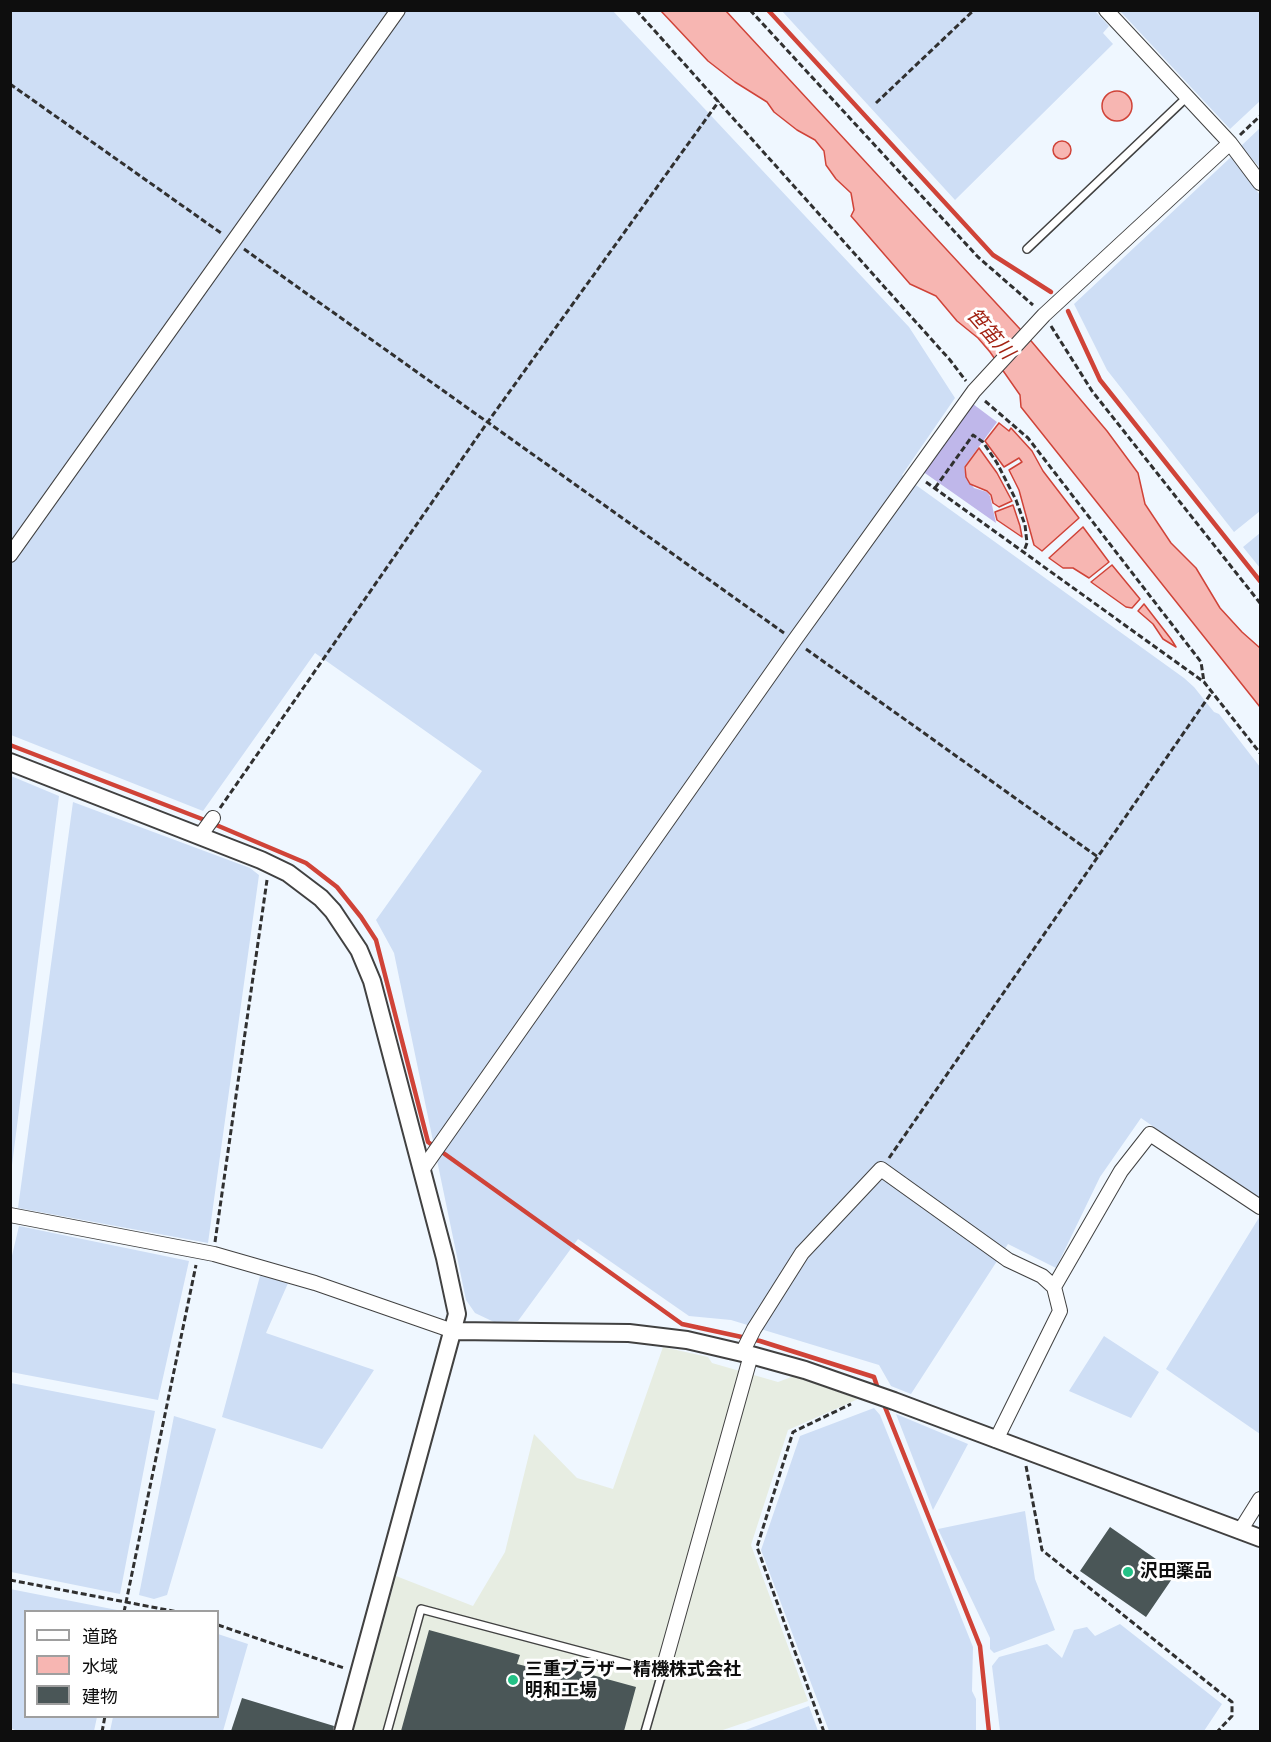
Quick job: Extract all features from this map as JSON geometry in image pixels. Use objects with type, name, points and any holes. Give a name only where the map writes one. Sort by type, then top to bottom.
[{"type":"street","points":[[10,555],[398,10]]},
{"type":"street","points":[[1106,10],[1230,143],[1260,183]]},
{"type":"street","points":[[422,1170],[794,640],[975,389],[1044,315],[1230,143]]},
{"type":"street","points":[[10,762],[207,827],[288,873],[321,898],[342,923],[359,950],[372,981],[457,1314],[344,1731]]},
{"type":"street","points":[[1054,1287],[1121,1171],[1150,1134],[1260,1207]]},
{"type":"street","points":[[662,1673],[754,1329],[802,1252],[881,1169],[1008,1260],[1042,1275],[1054,1287],[1059,1311],[996,1440]]},
{"type":"street","points":[[10,1215],[214,1254],[273,1269],[453,1331],[628,1333],[747,1350],[894,1401],[1260,1538]]},
{"type":"street","points":[[1240,1530],[1260,1499]]},
{"type":"lane","points":[[1027,249],[1187,98]]},
{"type":"lane","points":[[387,1731],[421,1609],[662,1673],[645,1731]]},
{"type":"path","points":[[636,10],[975,389],[1028,438],[1201,662],[1204,682]]},
{"type":"path","points":[[750,10],[978,257],[1044,315],[1092,391],[1260,603]]},
{"type":"path","points":[[876,103],[974,10]]},
{"type":"path","points":[[10,84],[1098,857]]},
{"type":"path","points":[[207,827],[487,423],[719,102]]},
{"type":"path","points":[[1230,143],[1260,116]]},
{"type":"path","points":[[935,488],[973,435],[983,442],[1016,500],[1025,525],[1027,543],[1024,551]]},
{"type":"path","points":[[915,474],[1204,682],[1260,753]]},
{"type":"path","points":[[881,1169],[1212,693]]},
{"type":"path","points":[[214,1254],[269,864]]},
{"type":"path","points":[[124,1610],[198,1251]]},
{"type":"path","points":[[824,1731],[757,1547],[793,1432],[872,1394]]},
{"type":"path","points":[[1023,1450],[1042,1550],[1232,1702],[1232,1716],[1217,1731]]},
{"type":"path","points":[[10,1580],[172,1610]]},
{"type":"path","points":[[219,1625],[360,1673]]},
{"type":"shaded area","points":[[10,11],[613,11],[909,327],[955,398],[902,475],[1184,678],[1214,712],[1219,714],[1260,767],[1260,1201],[1141,1118],[1100,1177],[1056,1268],[1008,1244],[911,1394],[891,1386],[879,1365],[731,1320],[689,1316],[578,1239],[518,1321],[494,1322],[475,1313],[466,1300],[394,953],[376,920],[482,771],[315,653],[203,811],[11,735]]},
{"type":"shaded area","points":[[782,11],[1095,11],[1109,26],[1103,33],[1113,44],[955,200]]},
{"type":"shaded area","points":[[1120,11],[1260,11],[1260,101],[1230,129]]},
{"type":"shaded area","points":[[1260,128],[1260,168],[1241,146]]},
{"type":"shaded area","points":[[1231,157],[1260,195],[1260,511],[1234,532],[1107,370],[1074,304]]},
{"type":"shaded area","points":[[973,404],[997,422],[964,467],[966,477],[974,488],[987,492],[990,496],[996,523],[922,471]]},
{"type":"shaded area","points":[[1260,533],[1260,568],[1243,547]]},
{"type":"shaded area","points":[[11,776],[59,796],[11,1173]]},
{"type":"shaded area","points":[[73,802],[250,868],[259,875],[208,1243],[18,1208]]},
{"type":"shaded area","points":[[1260,1216],[1260,1434],[1166,1369]]},
{"type":"shaded area","points":[[19,1226],[189,1261],[158,1400],[11,1372],[11,1260]]},
{"type":"shaded area","points":[[260,1276],[289,1281],[266,1333],[374,1370],[322,1449],[222,1417]]},
{"type":"shaded area","points":[[1104,1336],[1159,1372],[1131,1418],[1069,1391]]},
{"type":"shaded area","points":[[663,1347],[708,1357],[712,1363],[778,1382],[794,1376],[858,1399],[788,1430],[751,1545],[808,1701],[720,1731],[353,1732],[396,1576],[473,1606],[505,1552],[534,1434],[577,1478],[613,1489]]},
{"type":"shaded area","points":[[11,1383],[155,1411],[120,1594],[11,1572]]},
{"type":"shaded area","points":[[874,1408],[880,1415],[973,1647],[972,1691],[976,1699],[976,1731],[829,1731],[761,1550],[800,1436]]},
{"type":"shaded area","points":[[896,1414],[968,1444],[933,1510]]},
{"type":"shaded area","points":[[174,1416],[216,1429],[167,1595],[154,1599],[139,1595]]},
{"type":"shaded area","points":[[1025,1511],[1035,1579],[1055,1630],[994,1653],[990,1649],[990,1638],[938,1529]]},
{"type":"shaded area","points":[[10,1589],[117,1610],[24,1610],[24,1718],[97,1718],[94,1731],[19,1732],[11,1728]]},
{"type":"shaded area","points":[[1120,1624],[1222,1704],[1204,1731],[1000,1731],[992,1666],[999,1657],[1047,1644],[1062,1658],[1074,1630],[1087,1627],[1095,1636]]},
{"type":"shaded area","points":[[219,1634],[248,1644],[223,1731],[110,1731],[113,1718],[219,1718]]},
{"type":"shaded area","points":[[809,1706],[818,1731],[743,1731]]},
{"type":"water","name":"笹笛川","points":[[661,11],[726,11],[1032,342],[1107,431],[1138,473],[1145,504],[1171,543],[1196,568],[1220,608],[1260,648],[1260,707],[1021,407],[1020,395],[990,352],[978,338],[957,321],[936,296],[910,284],[851,216],[854,210],[851,193],[836,179],[826,165],[824,151],[815,140],[797,130],[774,112],[767,102],[735,82],[708,61]]},
{"type":"water","points":[[1117,91],[1128,95],[1132,106],[1128,117],[1117,121],[1106,117],[1102,106],[1106,95]]},
{"type":"water","points":[[1062,141],[1068,144],[1071,150],[1068,156],[1062,159],[1056,156],[1053,150],[1056,144]]},
{"type":"water","points":[[999,423],[1009,431],[1011,428],[1032,451],[1043,471],[1079,518],[1042,551],[1034,545],[1019,490],[1009,470],[1022,462],[1019,458],[1004,467],[985,441]]},
{"type":"water","points":[[979,448],[997,473],[1012,501],[999,507],[993,503],[987,491],[970,484],[966,477],[965,467]]},
{"type":"water","points":[[1013,505],[1022,537],[997,520],[995,512]]},
{"type":"water","points":[[1083,527],[1109,562],[1089,578],[1073,568],[1063,568],[1049,558]]},
{"type":"water","points":[[1112,565],[1140,599],[1132,608],[1126,607],[1091,582]]},
{"type":"water","points":[[1144,604],[1176,647],[1163,639],[1153,624],[1138,611]]},
{"type":"building","name":"沢田薬品","points":[[1110,1527],[1176,1573],[1146,1617],[1080,1571]]},
{"type":"building","name":"三重ブラザー精機株式会社 明和工場","points":[[429,1630],[520,1655],[517,1664],[550,1672],[552,1664],[636,1687],[624,1731],[401,1731]]},
{"type":"building","points":[[242,1698],[334,1726],[333,1731],[231,1731]]},
{"type":"waterway","points":[[768,10],[993,255],[1051,292]]},
{"type":"waterway","points":[[1068,311],[1100,380],[1260,581]]},
{"type":"waterway","points":[[10,745],[202,819],[306,863],[337,887],[376,940],[428,1142],[682,1324],[760,1341],[874,1377],[879,1392]]},
{"type":"waterway","points":[[883,1402],[980,1646],[989,1732]]},
{"type":"place","name":"沢田薬品","points":[[1128,1572]]},
{"type":"place","name":"三重ブラザー精機株式会社 明和工場","points":[[513,1680]]}]
